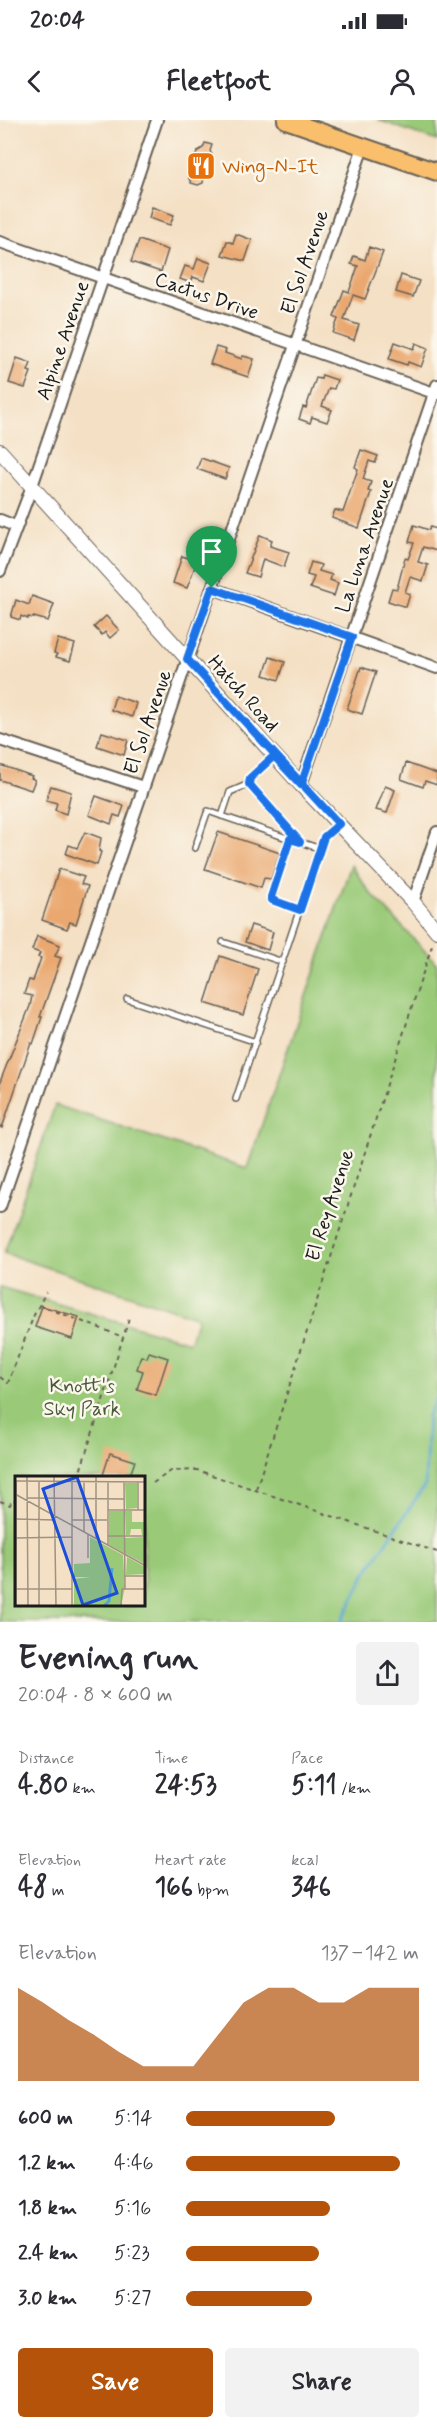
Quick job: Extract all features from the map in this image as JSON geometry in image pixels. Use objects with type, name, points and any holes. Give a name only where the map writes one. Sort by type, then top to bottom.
[{"type":"main road","points":[[286,120],[437,172]]},
{"type":"street","name":"Alpine Avenue","points":[[0,571],[15,526],[32,486],[157,120]]},
{"type":"street","name":"El Sol Avenue","points":[[0,1207],[363,147]]},
{"type":"street","name":"Cactus Drive","points":[[0,242],[436,391]]},
{"type":"street","name":"La Luna Avenue","points":[[301,785],[436,391]]},
{"type":"street","name":"Hatch Road","points":[[0,452],[274,756],[413,902],[437,931]]},
{"type":"street","points":[[0,520],[15,526]]},
{"type":"street","points":[[212,588],[437,668]]},
{"type":"street","points":[[0,741],[143,788]]},
{"type":"street","points":[[413,902],[437,832]]},
{"type":"lane","points":[[249,784],[250,778],[274,756]]},
{"type":"lane","points":[[222,816],[230,792],[249,784]]},
{"type":"lane","points":[[249,784],[300,842]]},
{"type":"lane","points":[[195,848],[208,811],[321,849]]},
{"type":"lane","points":[[236,1100],[324,837],[339,824]]},
{"type":"lane","points":[[290,839],[271,897],[272,900],[300,910]]},
{"type":"lane","points":[[223,942],[283,962]]},
{"type":"lane","points":[[127,999],[256,1042]]},
{"type":"path","name":"El Rey Avenue","points":[[256,1490],[437,931]]},
{"type":"path","points":[[0,1377],[8,1383],[46,1292]]},
{"type":"path","points":[[39,1305],[123,1337]]},
{"type":"path","points":[[79,1476],[129,1319]]},
{"type":"path","points":[[153,1483],[171,1471],[197,1470],[437,1552]]},
{"type":"path","points":[[0,1501],[10,1505],[12,1500],[15,1501]]},
{"type":"green space","points":[[378,120],[437,120],[437,141]]},
{"type":"green space","name":"Knott's Sky Park","points":[[351,865],[368,890],[437,964],[437,1622],[0,1622],[0,1287],[189,1342],[198,1318],[4,1253],[55,1105],[247,1168]]},
{"type":"building","name":"Wing-N-It","points":[[205,143],[212,145],[210,151],[212,155],[210,162],[206,164],[203,183],[198,185],[191,183],[189,178],[198,162],[195,157]]},
{"type":"building","points":[[152,207],[174,215],[170,225],[149,218]]},
{"type":"building","points":[[236,234],[252,240],[245,261],[222,255],[227,241],[233,243]]},
{"type":"building","points":[[139,240],[168,250],[161,272],[131,262]]},
{"type":"building","points":[[369,247],[383,252],[365,299],[353,295],[344,320],[359,325],[354,340],[333,333],[338,319],[334,317],[344,290],[349,292],[358,266],[351,264],[354,256],[365,260]]},
{"type":"building","points":[[198,258],[211,263],[204,281],[193,277],[191,283],[180,279],[185,266],[194,269]]},
{"type":"building","points":[[401,275],[419,281],[413,297],[396,292]]},
{"type":"building","points":[[395,342],[414,349],[416,343],[428,348],[421,367],[389,359]]},
{"type":"building","points":[[216,347],[242,359],[243,356],[254,359],[248,377],[210,364]]},
{"type":"building","points":[[17,358],[31,363],[28,371],[31,372],[25,388],[9,383]]},
{"type":"building","points":[[322,375],[337,380],[334,389],[329,388],[322,406],[332,410],[327,422],[312,417],[310,423],[299,419],[303,407],[306,408],[316,378],[321,379]]},
{"type":"building","points":[[361,450],[378,456],[375,463],[369,461],[363,479],[371,482],[368,491],[371,492],[359,528],[332,518],[335,510],[343,512],[358,469],[355,467]]},
{"type":"building","points":[[201,458],[229,468],[225,479],[197,469]]},
{"type":"building","points":[[414,525],[429,530],[430,527],[437,529],[437,551],[423,547],[418,562],[428,565],[423,581],[410,577],[405,592],[410,594],[406,607],[388,601],[392,588],[397,589],[405,558],[408,559],[414,543],[409,542]]},
{"type":"building","points":[[260,535],[272,540],[270,546],[289,552],[284,567],[263,559],[258,577],[245,573]]},
{"type":"building","points":[[182,556],[197,561],[187,588],[173,583]]},
{"type":"building","points":[[311,562],[321,565],[319,571],[332,575],[330,580],[338,583],[334,596],[310,588],[314,577],[307,575]]},
{"type":"building","points":[[32,596],[54,604],[48,621],[34,617],[28,617],[28,619],[21,616],[20,620],[11,617],[16,600],[29,605]]},
{"type":"building","points":[[106,616],[119,630],[110,638],[105,632],[102,635],[94,627]]},
{"type":"building","points":[[58,639],[75,644],[70,661],[56,657],[57,654],[54,653]]},
{"type":"building","points":[[270,657],[285,662],[279,680],[264,675]]},
{"type":"building","points":[[361,667],[376,672],[362,714],[347,709]]},
{"type":"building","points":[[115,696],[136,703],[132,717],[111,710]]},
{"type":"building","points":[[102,732],[128,740],[124,755],[97,746]]},
{"type":"building","points":[[406,763],[437,774],[437,785],[425,781],[423,787],[401,779]]},
{"type":"building","points":[[0,765],[32,776],[31,778],[35,780],[31,790],[0,780]]},
{"type":"building","points":[[51,786],[71,792],[66,814],[55,810],[57,803],[46,800]]},
{"type":"building","points":[[385,786],[395,790],[387,813],[376,810]]},
{"type":"building","points":[[96,796],[124,806],[120,817],[114,815],[111,824],[89,815]]},
{"type":"building","points":[[85,832],[101,838],[99,851],[101,852],[97,865],[66,854],[69,845],[77,848]]},
{"type":"building","points":[[218,832],[280,853],[271,879],[264,878],[261,888],[205,869]]},
{"type":"building","points":[[59,869],[84,877],[81,884],[88,886],[76,924],[70,922],[67,929],[42,920]]},
{"type":"building","points":[[251,925],[273,932],[268,950],[245,942]]},
{"type":"building","points":[[37,936],[60,945],[55,956],[61,958],[2,1128],[0,1127],[0,1082],[30,1006],[32,996],[24,994],[29,980],[33,981],[41,958],[38,957],[40,953],[32,950]]},
{"type":"building","points":[[220,956],[258,969],[243,1015],[205,1003]]},
{"type":"building","points":[[42,1306],[79,1317],[72,1339],[35,1327]]},
{"type":"building","points":[[149,1352],[168,1358],[156,1395],[137,1389],[143,1371],[137,1369],[141,1356],[147,1358]]},
{"type":"building","points":[[110,1453],[135,1461],[130,1476],[103,1476]]},
{"type":"waterway","points":[[341,1622],[366,1573],[425,1485],[428,1415],[437,1397]]},
{"type":"place","name":"Wing-N-It","points":[[201,166]]},
{"type":"route","points":[[212,588],[187,659],[301,785],[339,824],[324,837],[300,910],[272,900],[271,897],[290,839],[300,842],[249,784],[250,778],[274,756],[301,785],[352,637],[212,588]]}]
